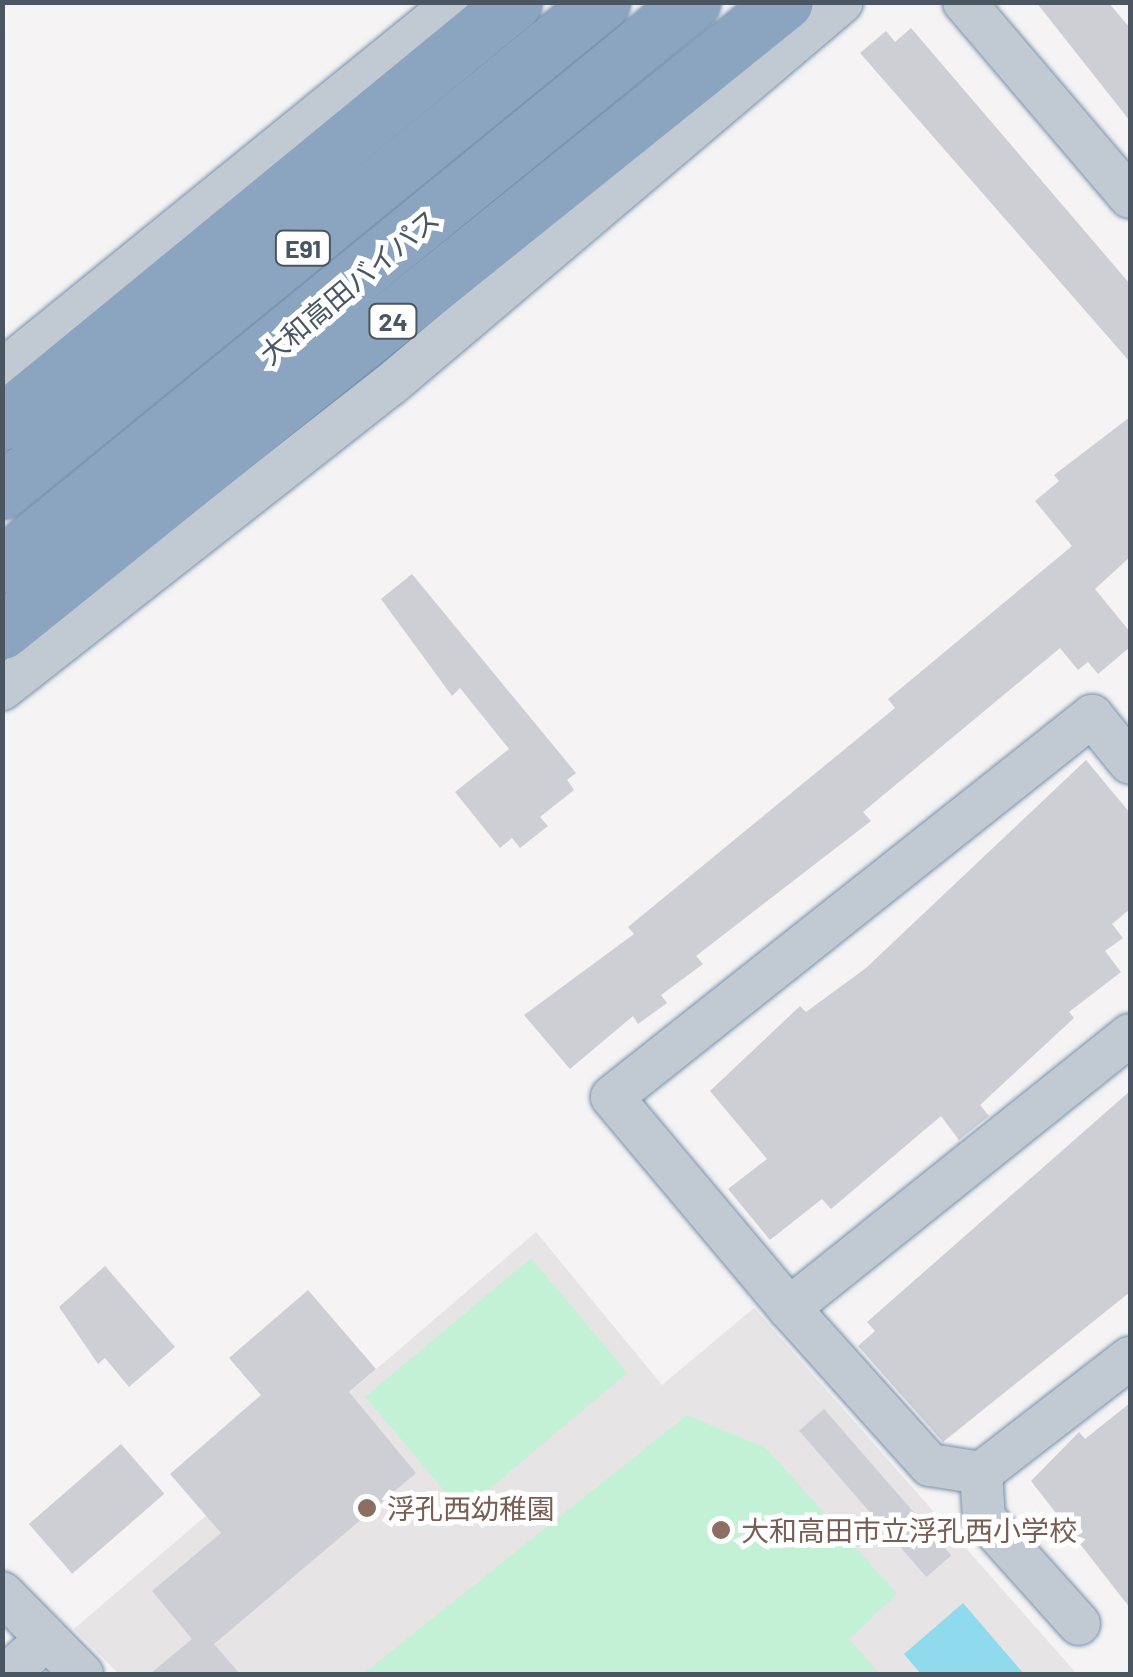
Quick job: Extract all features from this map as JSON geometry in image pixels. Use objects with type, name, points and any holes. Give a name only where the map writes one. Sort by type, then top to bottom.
[{"type":"highway","points":[[2,422],[514,2]]},
{"type":"highway","name":"大和高田バイパス","points":[[2,491],[602,2]]},
{"type":"highway","name":"大和高田バイパス","points":[[2,566],[692,2]]},
{"type":"highway","name":"24","points":[[2,631],[782,4]]},
{"type":"street","points":[[2,371],[456,2]]},
{"type":"street","points":[[2,689],[390,385],[842,2]]},
{"type":"street","points":[[964,2],[1130,197]]},
{"type":"street","points":[[1130,763],[1092,716],[612,1097],[789,1308],[930,1465],[981,1473],[1130,1358]]},
{"type":"street","points":[[789,1308],[1130,1035]]},
{"type":"street","points":[[981,1473],[984,1518],[1080,1624]]},
{"type":"street","points":[[2,1592],[82,1674]]},
{"type":"street","points":[[7,1674],[46,1640]]},
{"type":"shaded area","points":[[536,1232],[662,1385],[754,1308],[1077,1674],[119,1674],[74,1629]]},
{"type":"green space","points":[[531,1258],[627,1373],[462,1512],[366,1397]]},
{"type":"green space","points":[[687,1415],[766,1448],[897,1594],[849,1639],[880,1674],[363,1674]]},
{"type":"water","points":[[963,1603],[1024,1674],[921,1674],[904,1654]]},
{"type":"building","points":[[1036,2],[1108,2],[1130,28],[1130,121]]},
{"type":"building","points":[[911,28],[1130,284],[1130,362],[860,53],[886,31],[895,42]]},
{"type":"building","points":[[1130,417],[1130,557],[1095,589],[1130,632],[1130,647],[1098,674],[1088,662],[1078,670],[1060,648],[863,812],[871,821],[696,956],[703,964],[661,995],[667,1003],[638,1024],[633,1016],[570,1069],[524,1015],[634,934],[628,927],[895,708],[888,699],[1072,546],[1035,501],[1059,481],[1054,475]]},
{"type":"building","points":[[412,574],[576,773],[567,780],[574,790],[540,817],[548,826],[520,848],[512,838],[500,848],[455,792],[509,749],[460,688],[452,696],[381,599]]},
{"type":"building","points":[[1086,760],[1130,813],[1130,909],[1112,924],[1123,938],[1105,951],[1121,972],[1069,1012],[1074,1018],[980,1105],[989,1116],[959,1140],[941,1116],[831,1209],[822,1199],[770,1240],[728,1189],[767,1159],[710,1091],[800,1006],[806,1012],[866,968]]},
{"type":"building","points":[[1130,1091],[1130,1292],[943,1442],[858,1346],[875,1331],[867,1322]]},
{"type":"building","points":[[105,1266],[175,1347],[129,1387],[105,1358],[98,1364],[59,1307]]},
{"type":"building","points":[[308,1290],[376,1369],[349,1392],[416,1473],[214,1644],[240,1674],[150,1674],[192,1639],[152,1591],[221,1533],[170,1474],[261,1395],[229,1358]]},
{"type":"building","points":[[1130,1403],[1130,1608],[1031,1481],[1079,1432],[1085,1439]]},
{"type":"building","points":[[824,1409],[951,1555],[926,1577],[799,1431]]},
{"type":"building","points":[[121,1444],[164,1494],[72,1574],[29,1524]]},
{"type":"place","name":"浮孔西幼稚園","points":[[367,1508]]},
{"type":"place","name":"大和高田市立浮孔西小学校","points":[[721,1530]]}]
